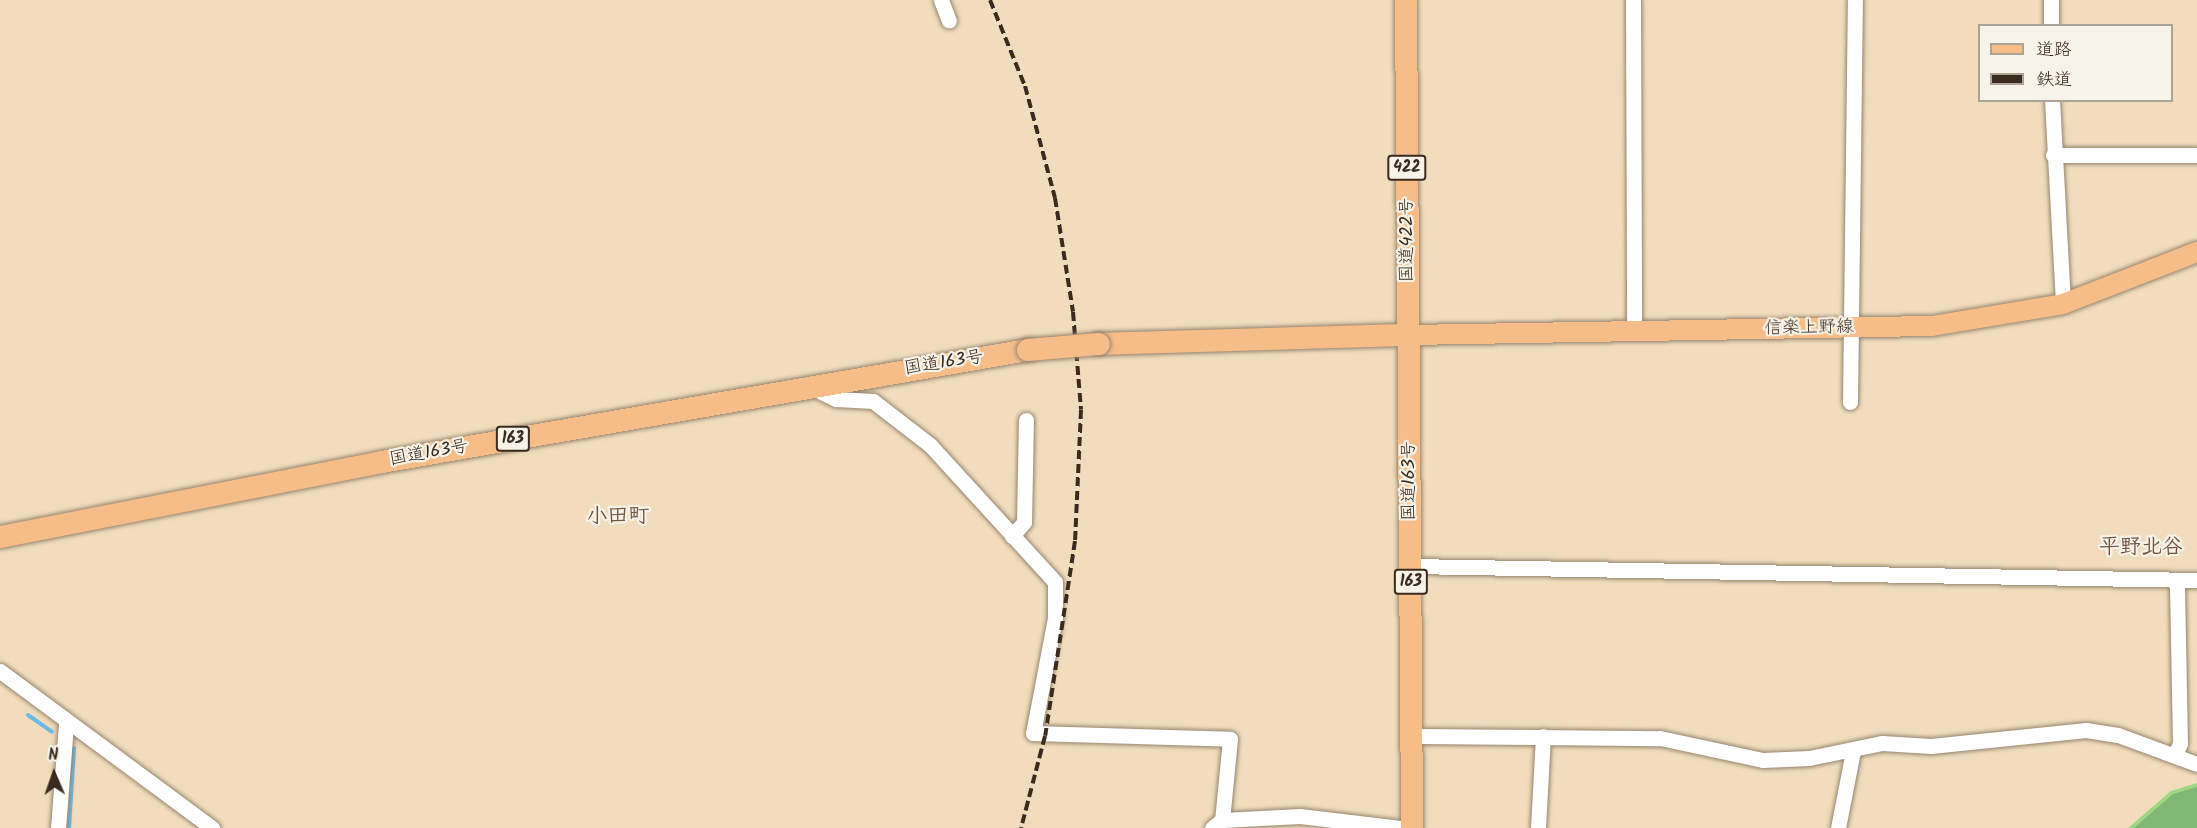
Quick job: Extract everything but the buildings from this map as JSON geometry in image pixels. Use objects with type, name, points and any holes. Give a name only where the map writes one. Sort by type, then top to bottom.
[{"type":"highway","name":"国道422号","points":[[1406,0],[1409,335]]},
{"type":"highway","name":"国道163号","points":[[0,537],[810,386],[1028,350],[1099,344],[1409,335],[1410,566],[1415,736],[1412,828]]},
{"type":"main road","name":"信楽上野線","points":[[1409,335],[1634,333],[1852,327],[1986,320],[2063,304],[2197,252]]},
{"type":"street","points":[[941,0],[950,21]]},
{"type":"street","points":[[1850,402],[1855,0]]},
{"type":"street","points":[[2051,0],[2051,24]]},
{"type":"street","points":[[1633,1],[1634,333]]},
{"type":"street","points":[[2052,102],[2053,155],[2063,304]]},
{"type":"street","points":[[2053,155],[2197,154]]},
{"type":"street","points":[[810,386],[836,399],[880,406],[963,477],[1012,536],[1055,582],[1053,628],[1033,733],[1230,739],[1217,824],[1334,817],[1400,828]]},
{"type":"street","points":[[1012,536],[1024,522],[1026,420]]},
{"type":"street","points":[[1410,566],[2197,580]]},
{"type":"street","points":[[2175,755],[2180,743],[2177,580]]},
{"type":"street","points":[[0,671],[66,723],[212,828]]},
{"type":"street","points":[[58,828],[66,723]]},
{"type":"street","points":[[1415,736],[1660,738],[1763,760],[1853,751],[1882,743],[1931,746],[2086,730],[2118,735],[2197,764]]},
{"type":"street","points":[[1538,828],[1543,736]]},
{"type":"street","points":[[1838,828],[1853,751]]},
{"type":"green space","points":[[2197,783],[2197,828],[2128,828],[2171,791]]},
{"type":"green space","points":[[2197,787],[2197,828],[2134,828],[2173,794]]},
{"type":"waterway","points":[[28,715],[52,732]]},
{"type":"waterway","points":[[69,828],[74,748]]},
{"type":"railway","points":[[990,0],[1025,86],[1055,198],[1073,312],[1081,410],[1075,541],[1045,736],[1021,828]]},
{"type":"district","name":"小田町","points":[[618,517]]},
{"type":"district","name":"平野北谷","points":[[2141,548]]}]
